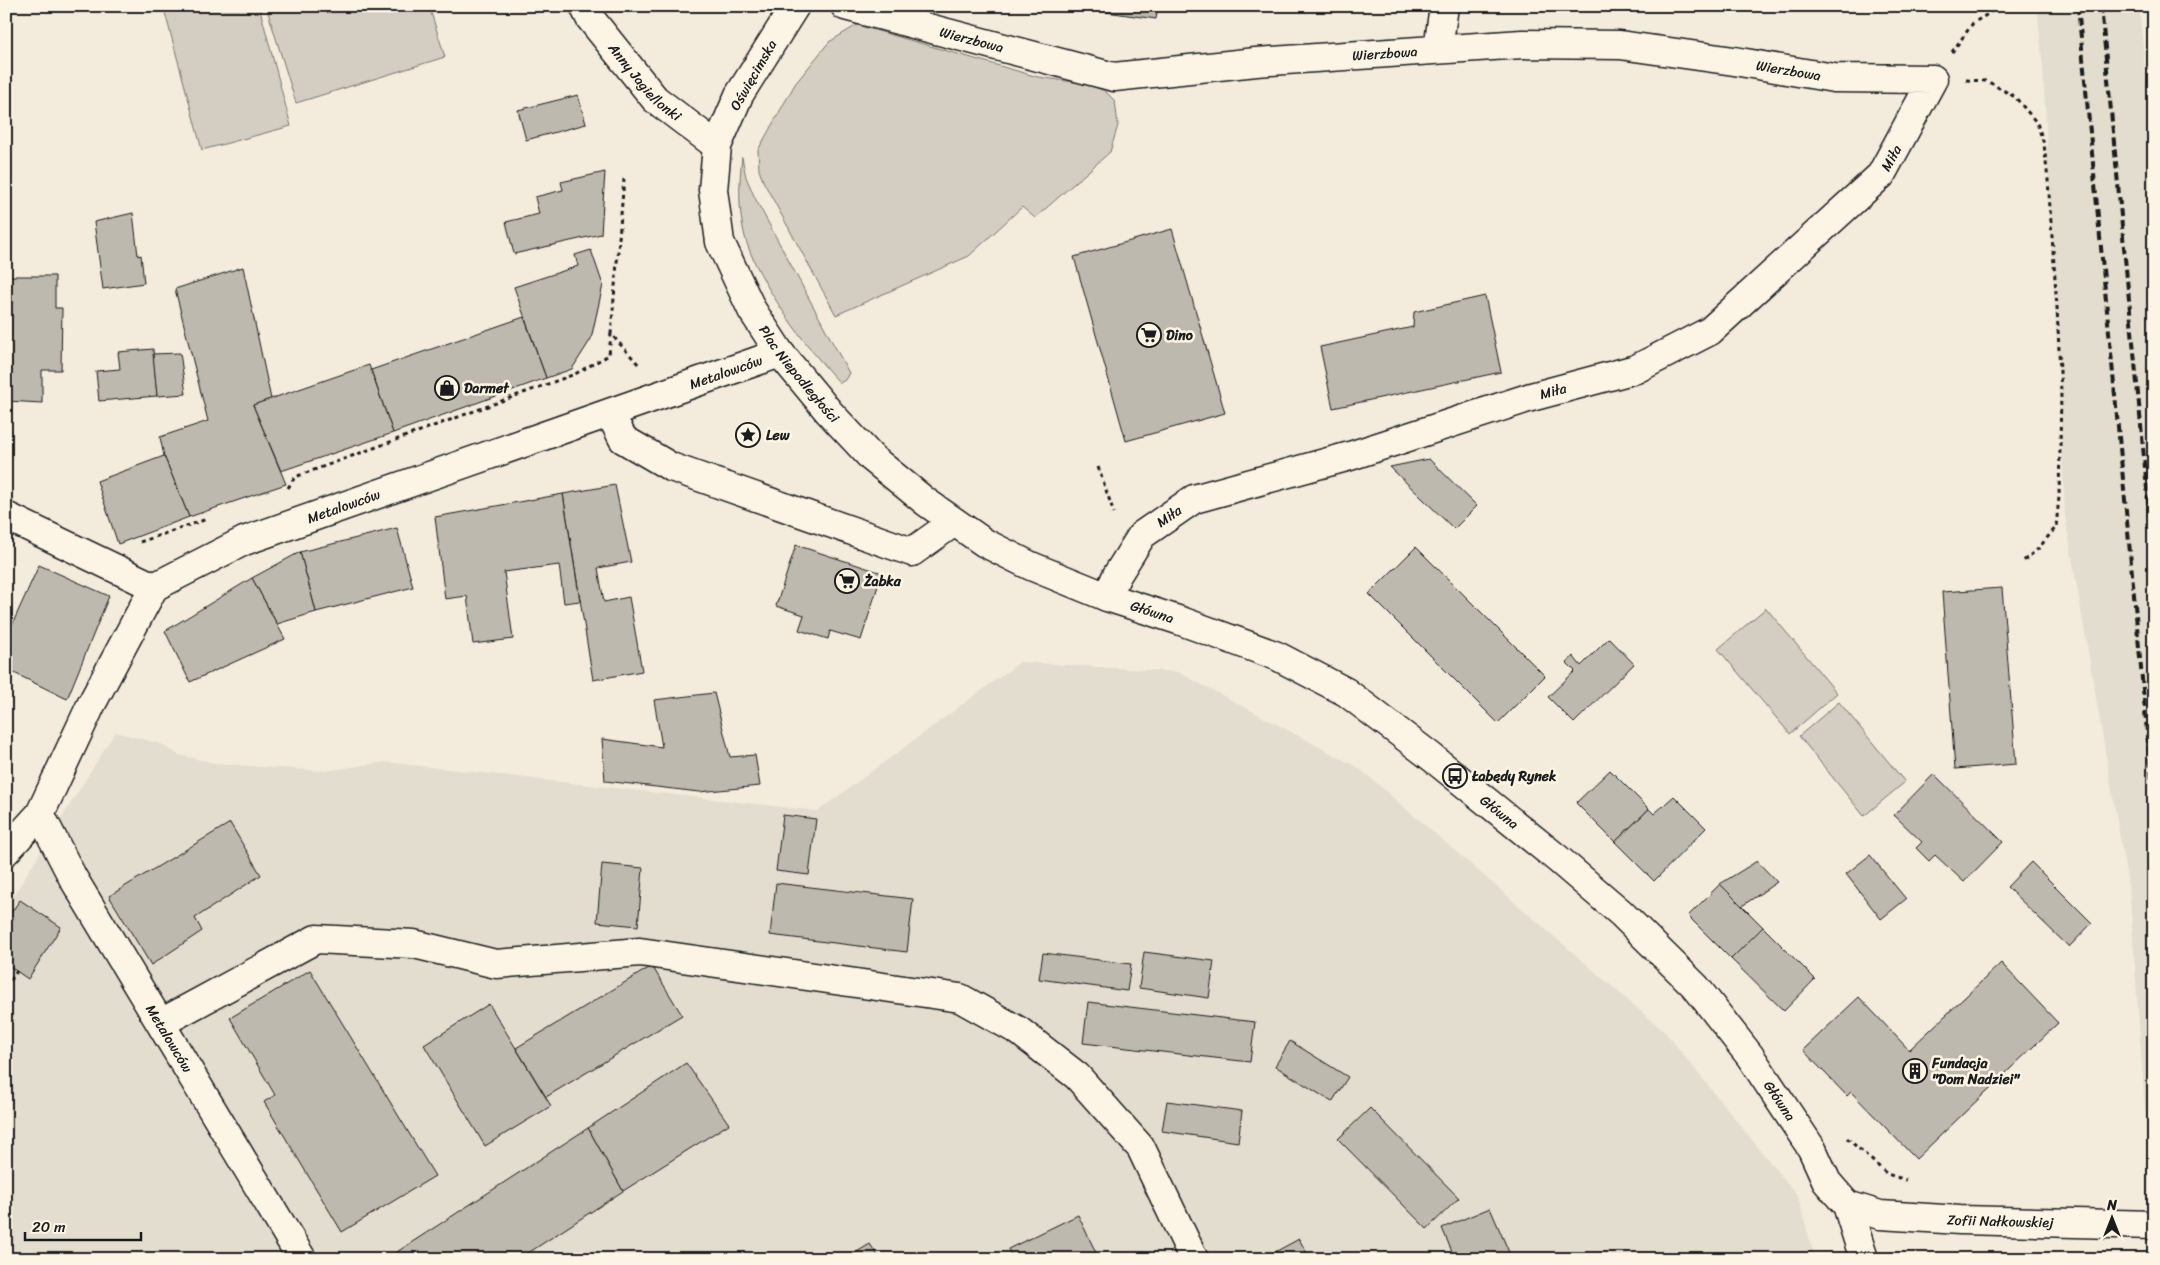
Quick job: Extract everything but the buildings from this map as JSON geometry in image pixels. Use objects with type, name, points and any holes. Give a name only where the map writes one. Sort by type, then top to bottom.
[{"type":"street","name":"Anny Jagiellonki","points":[[584,6],[590,18],[655,99],[717,146]]},
{"type":"street","name":"Oświęcimska","points":[[717,146],[739,95],[795,6]]},
{"type":"street","name":"Wierzbowa","points":[[845,6],[1114,77],[1256,62],[1522,44],[1620,46],[1734,61],[1834,78],[1933,79]]},
{"type":"street","points":[[1438,49],[1444,6]]},
{"type":"street","name":"Miła","points":[[1107,597],[1117,574],[1142,535],[1194,498],[1350,456],[1531,397],[1636,369],[1710,332],[1881,176],[1933,79]]},
{"type":"street","name":"Plac Niepodległości","points":[[717,146],[713,190],[720,242],[752,310],[780,353],[829,412],[872,458],[954,522],[985,543]]},
{"type":"street","name":"Metalowców","points":[[154,587],[244,541],[780,353]]},
{"type":"street","points":[[610,413],[623,439],[671,467],[912,552],[954,522]]},
{"type":"street","points":[[6,516],[154,587],[91,704],[40,814],[6,850]]},
{"type":"street","name":"Główna","points":[[985,543],[1030,566],[1107,597],[1181,621],[1277,656],[1346,692],[1558,859],[1621,912],[1696,987],[1760,1070],[1812,1149],[1827,1182],[1847,1205],[1864,1259]]},
{"type":"street","name":"Metalowców","points":[[40,814],[73,878],[161,1023],[295,1254]]},
{"type":"street","points":[[161,1023],[316,938],[414,944],[496,964],[640,952],[960,998],[1019,1032],[1077,1076],[1141,1148],[1194,1259]]},
{"type":"street","name":"Zofii Nałkowskiej","points":[[1847,1205],[1880,1215],[1960,1220],[2154,1225]]},
{"type":"path","points":[[1933,79],[1973,23],[2001,6]]},
{"type":"path","points":[[1933,79],[1987,81],[1994,85],[2014,98],[2037,124],[2044,144],[2057,307],[2061,393],[2059,497],[2056,527],[2038,548],[2022,562]]},
{"type":"path","points":[[288,489],[295,477],[575,374],[609,355],[624,179]]},
{"type":"path","points":[[611,334],[639,365]]},
{"type":"path","points":[[1098,467],[1115,516]]},
{"type":"path","points":[[131,544],[214,516]]},
{"type":"path","points":[[6,987],[17,971]]},
{"type":"path","points":[[1841,1133],[1887,1174],[1916,1183]]},
{"type":"shaded area","points":[[174,6],[259,6],[291,126],[202,150],[164,9]]},
{"type":"shaded area","points":[[266,6],[429,6],[445,57],[296,103]]},
{"type":"shaded area","points":[[2037,6],[2139,6],[2148,98],[2154,99],[2154,1195],[2151,1195],[2130,897],[2065,516],[2043,68]]},
{"type":"shaded area","points":[[857,25],[1038,77],[1088,84],[1105,91],[1115,101],[1118,125],[1110,152],[1035,218],[1022,207],[969,256],[836,315],[763,181],[759,170],[758,150],[795,84],[829,42]]},
{"type":"shaded area","points":[[742,157],[746,177],[755,198],[849,373],[845,380],[840,383],[813,352],[785,314],[760,274],[751,255],[745,237],[740,207]]},
{"type":"shaded area","points":[[1766,608],[1837,693],[1790,734],[1718,649]]},
{"type":"shaded area","points":[[1020,662],[1178,672],[1359,768],[1665,1032],[1798,1197],[1815,1259],[6,1259],[6,896],[11,900],[115,732],[161,744],[179,755],[219,764],[325,771],[385,762],[818,811]]},
{"type":"shaded area","points":[[1839,702],[1905,782],[1864,816],[1799,736]]},
{"type":"railway","points":[[2078,6],[2154,805]]},
{"type":"railway","points":[[2101,6],[2154,562]]},
{"type":"place","name":"Dino","points":[[1149,335]]},
{"type":"place","name":"Darmet","points":[[447,388]]},
{"type":"place","name":"Lew","points":[[748,435]]},
{"type":"place","name":"Żabka","points":[[847,581]]},
{"type":"place","name":"Łabędy Rynek","points":[[1455,776]]},
{"type":"place","name":"Fundacja \"Dom Nadziei\"","points":[[1915,1071]]}]
